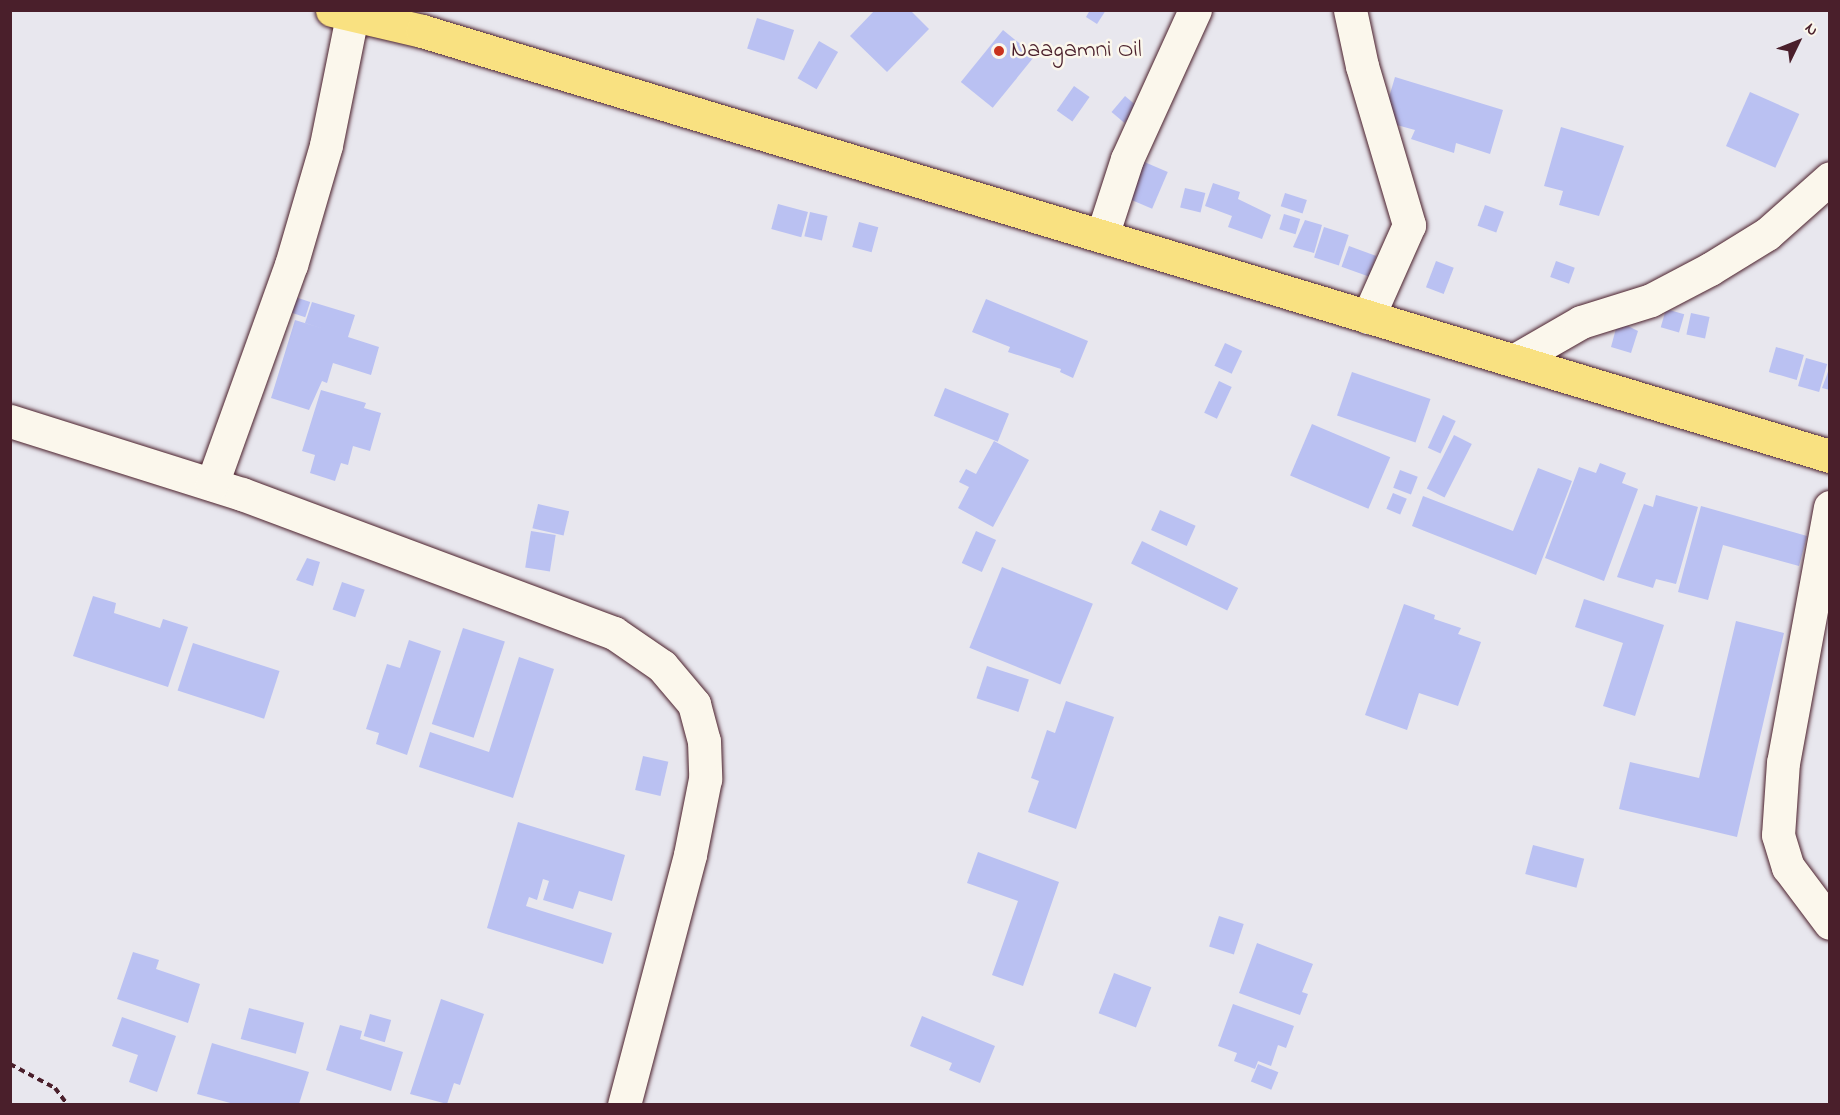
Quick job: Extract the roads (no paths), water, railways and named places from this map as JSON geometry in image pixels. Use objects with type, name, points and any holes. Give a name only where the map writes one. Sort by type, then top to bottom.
[{"type":"main road","points":[[342,13],[425,21],[1102,236],[1830,456]]},
{"type":"street","points":[[1102,236],[1126,159],[1195,10]]},
{"type":"street","points":[[1350,10],[1409,225],[1368,318]]},
{"type":"street","points":[[212,484],[291,265],[326,145],[342,13]]},
{"type":"street","points":[[1515,360],[1581,322],[1651,300],[1710,269],[1767,234],[1830,178]]},
{"type":"street","points":[[10,421],[212,484],[614,633],[662,666],[694,704],[704,741],[705,779],[690,855],[624,1104]]},
{"type":"street","points":[[1830,507],[1783,762],[1778,835],[1788,867],[1830,923]]},
{"type":"place","name":"Naagamni Oil","points":[[999,51]]}]
